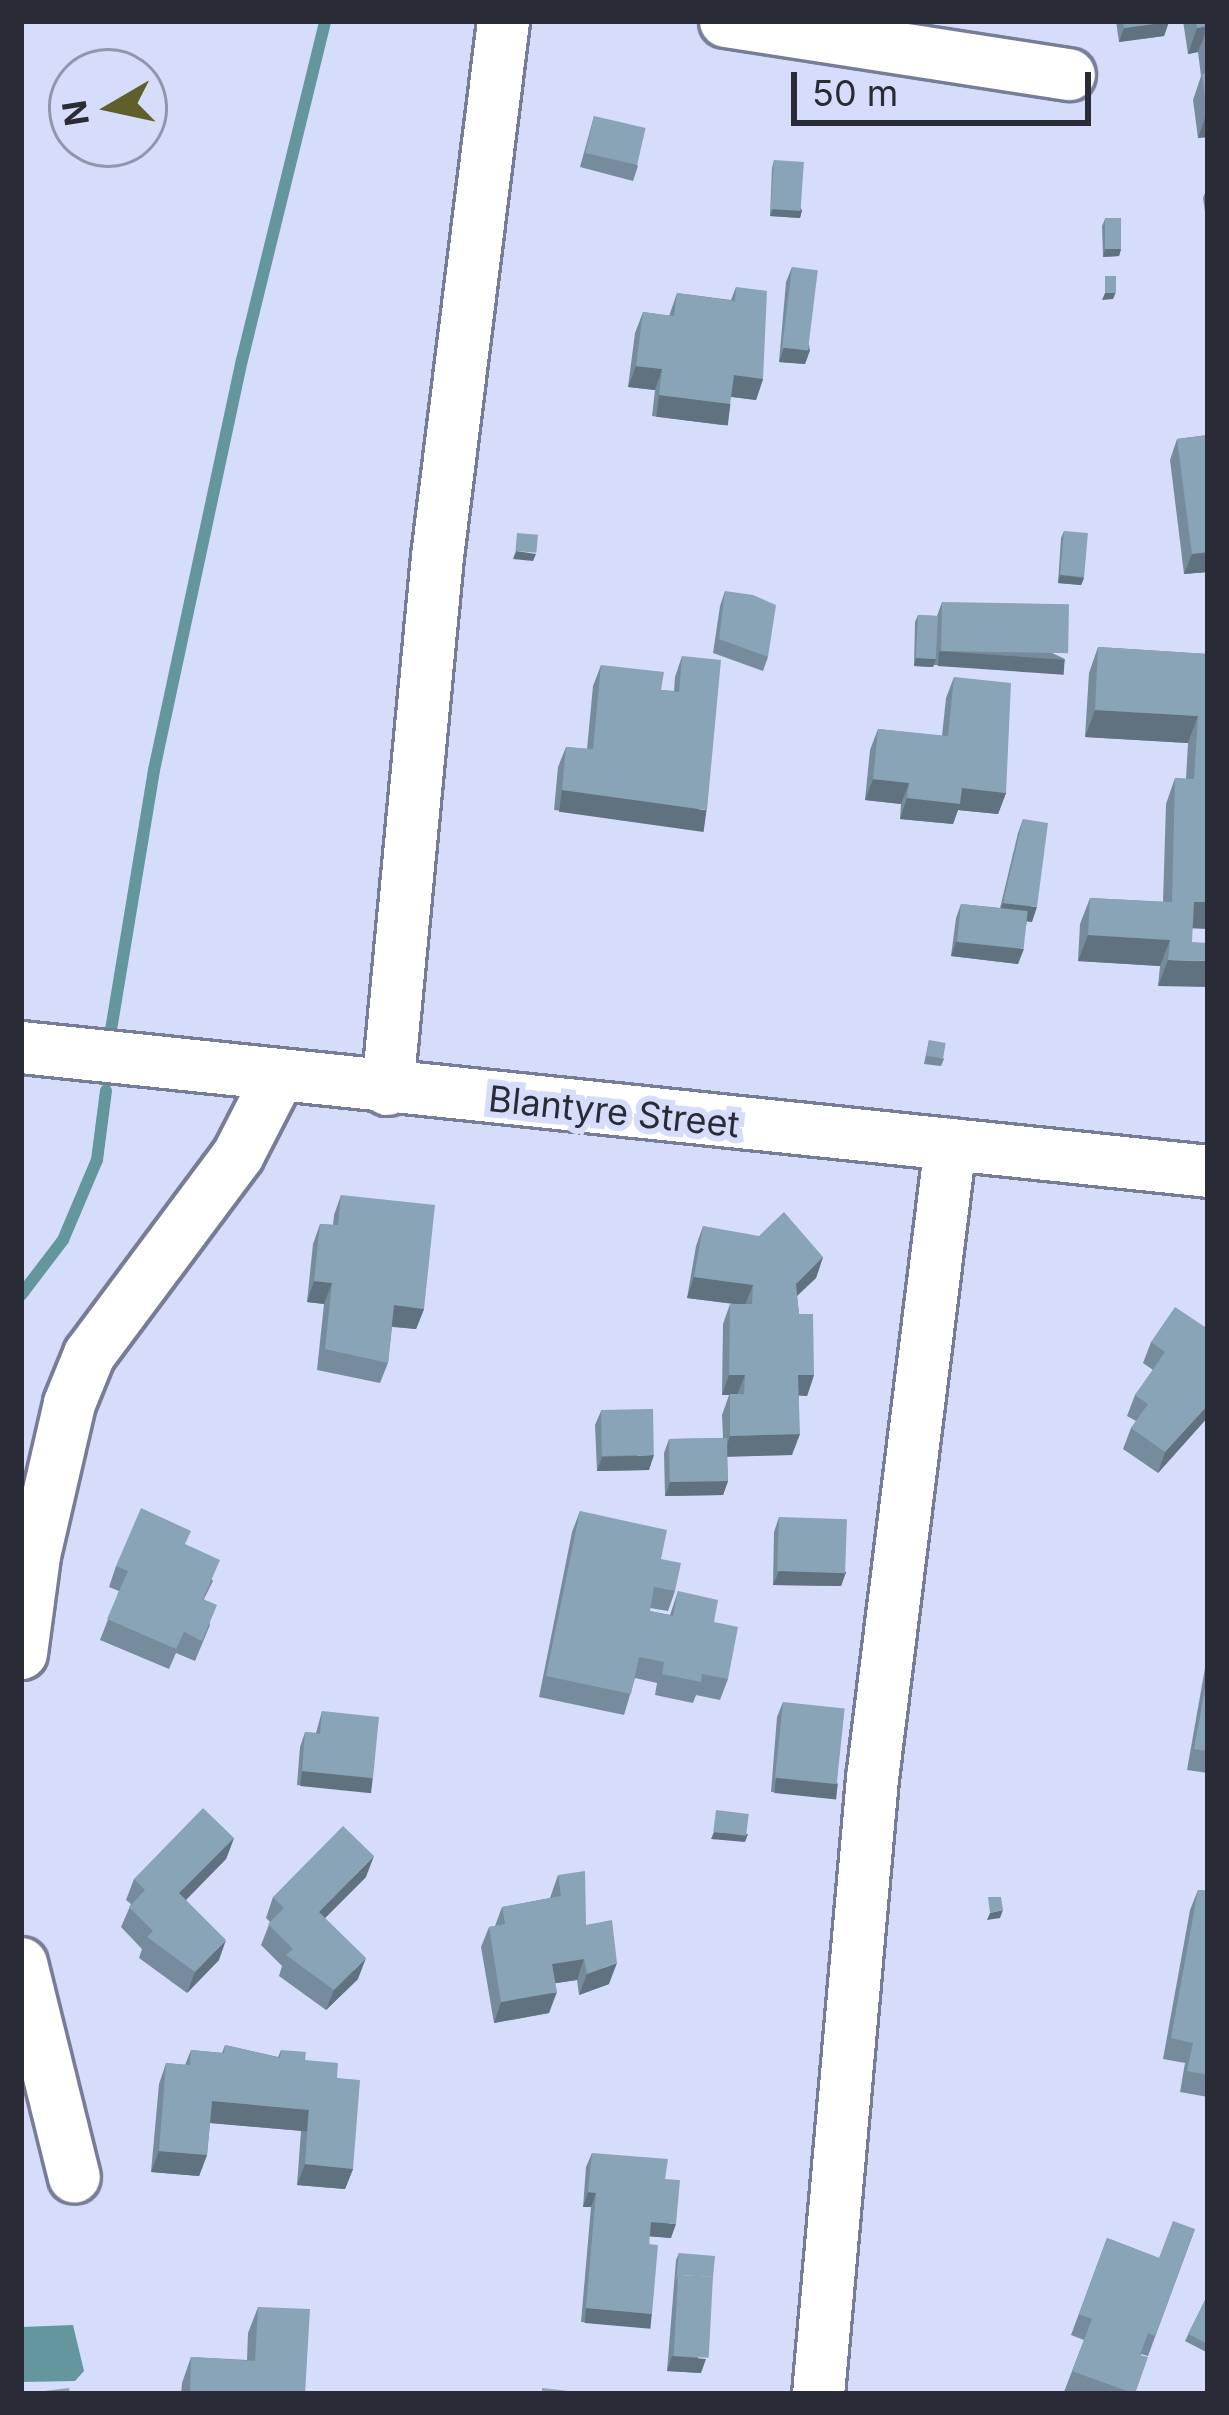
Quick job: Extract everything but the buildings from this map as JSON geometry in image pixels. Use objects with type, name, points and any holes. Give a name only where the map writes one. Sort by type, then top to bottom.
[{"type":"street","points":[[387,1089],[437,556],[503,21]]},
{"type":"street","points":[[724,21],[1069,74]]},
{"type":"street","name":"Blantyre Street","points":[[21,1047],[277,1078],[1208,1171]]},
{"type":"street","points":[[21,1653],[44,1511],[69,1402],[89,1354],[238,1154],[277,1078]]},
{"type":"street","points":[[818,2394],[872,1778],[950,1144]]},
{"type":"street","points":[[21,1963],[74,2177]]},
{"type":"shaded area","points":[[73,2325],[84,2371],[75,2381],[22,2382],[21,2327]]},
{"type":"waterway","points":[[111,1030],[154,770],[242,360],[325,21]]},
{"type":"waterway","points":[[21,1295],[63,1240],[97,1160],[106,1091]]}]
